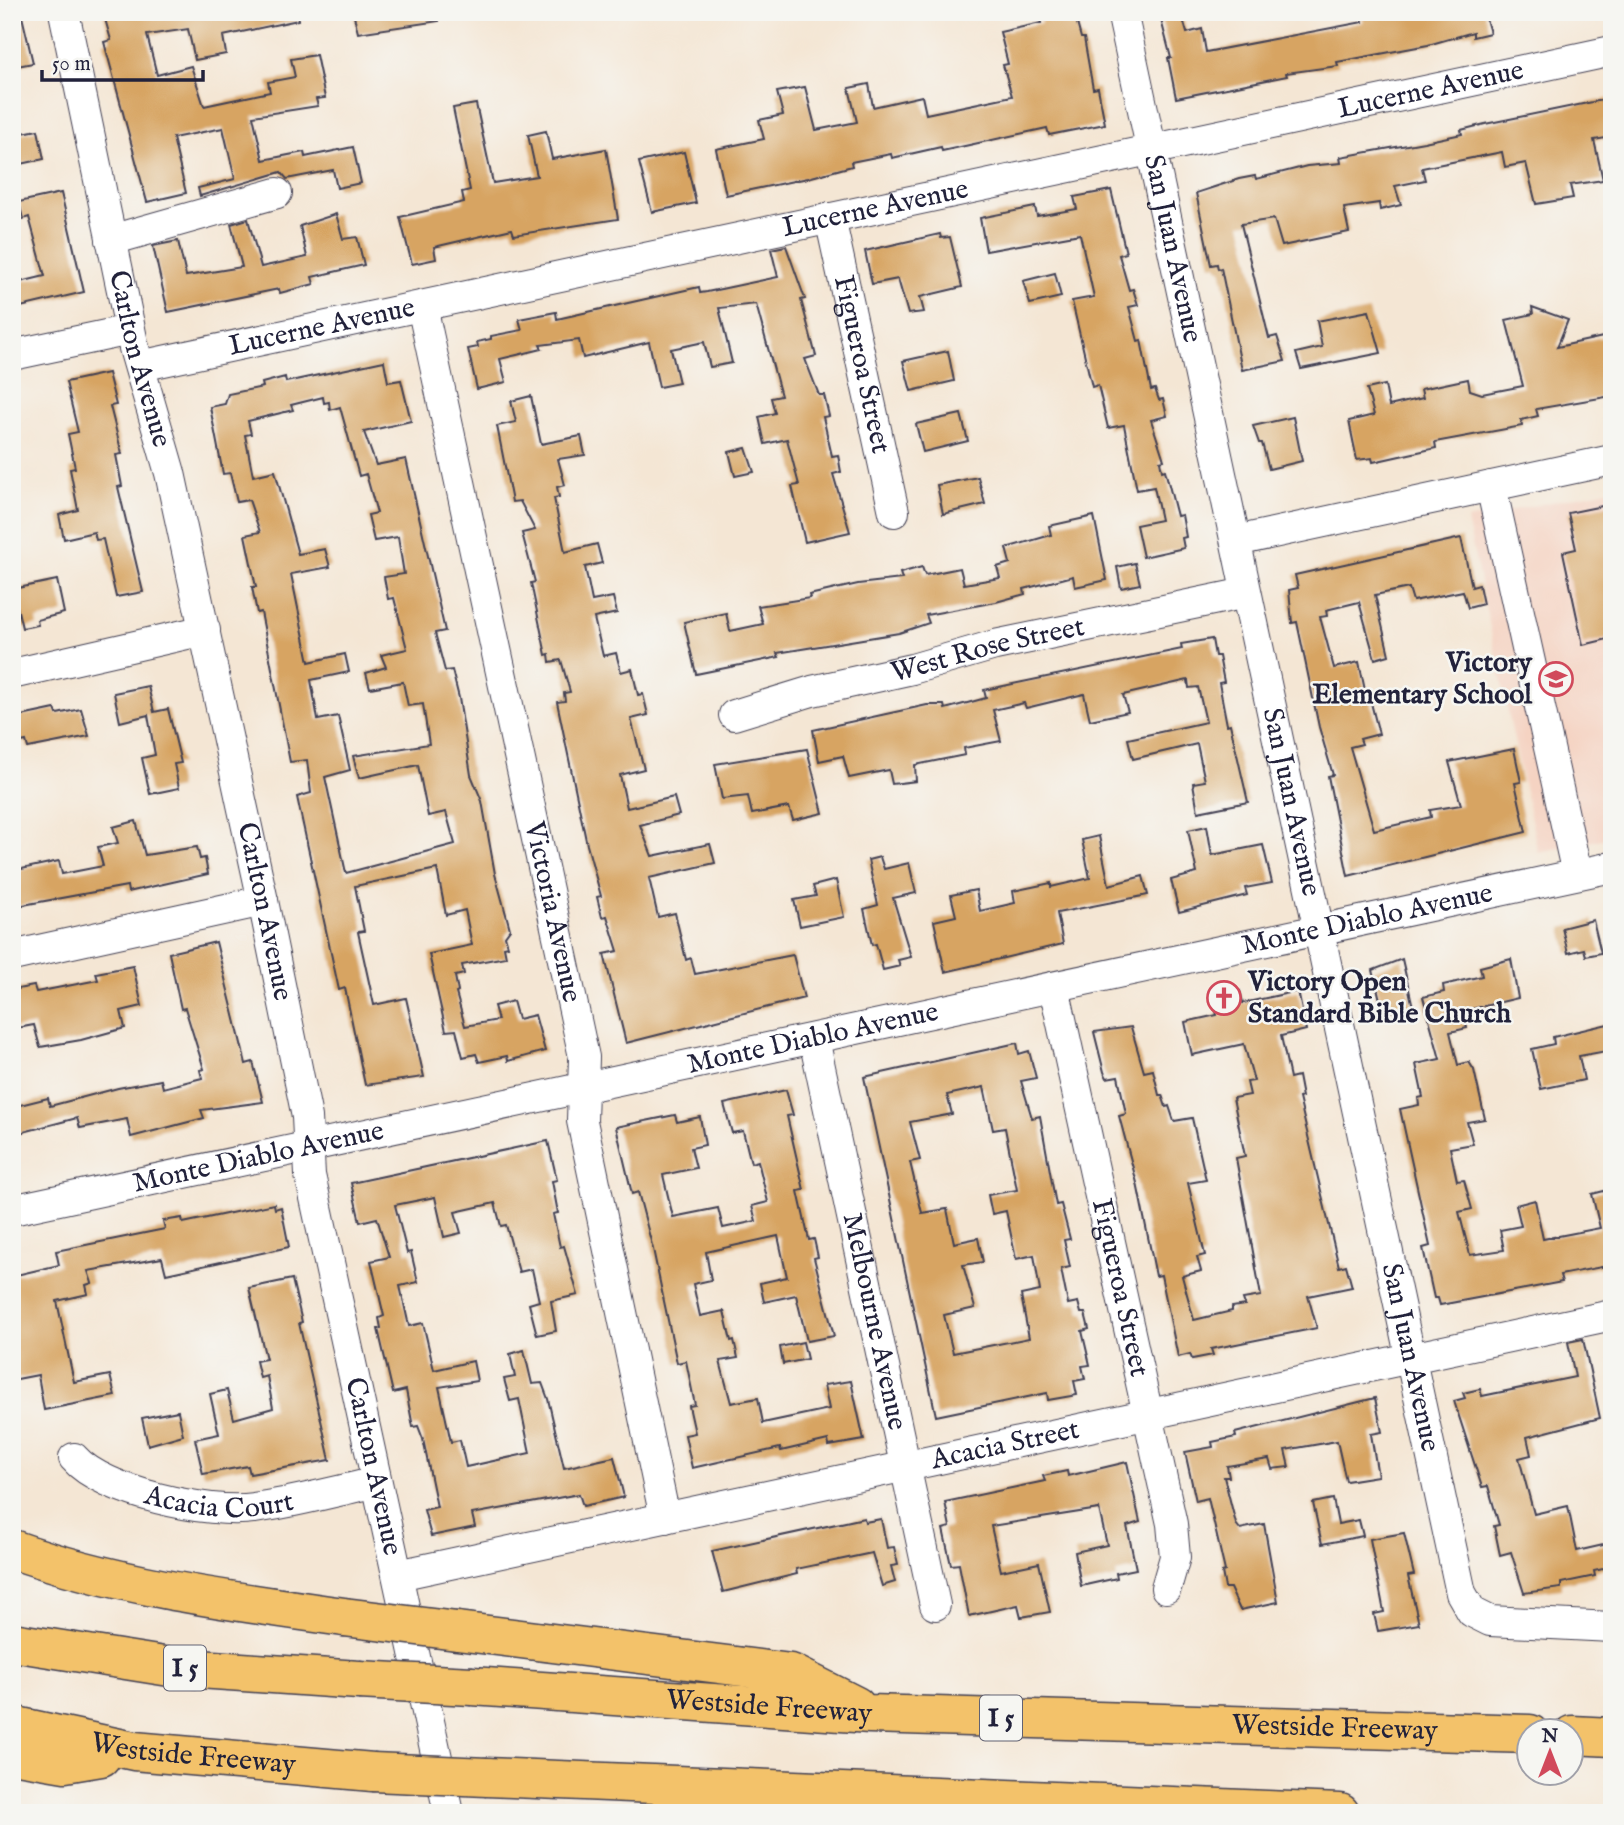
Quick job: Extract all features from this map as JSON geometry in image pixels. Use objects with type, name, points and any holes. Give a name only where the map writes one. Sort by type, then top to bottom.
[{"type":"highway","points":[[12,1549],[130,1582],[215,1598],[791,1673],[870,1714]]},
{"type":"highway","name":"Westside Freeway","points":[[12,1642],[170,1667],[870,1714],[1516,1734]]},
{"type":"highway","name":"Westside Freeway","points":[[12,1725],[134,1751],[373,1772],[1340,1813]]},
{"type":"highway","points":[[1586,1736],[1612,1737]]},
{"type":"highway","points":[[12,1754],[65,1763],[134,1751]]},
{"type":"street","name":"Carlton Avenue","points":[[64,12],[130,330],[170,473],[263,901],[307,1117],[310,1175],[374,1483],[398,1575],[449,1813]]},
{"type":"street","name":"San Juan Avenue","points":[[1122,12],[1461,1592],[1472,1612],[1490,1621],[1612,1627]]},
{"type":"street","name":"Lucerne Avenue","points":[[140,366],[1612,51]]},
{"type":"street","points":[[111,240],[277,193]]},
{"type":"street","name":"Figueroa Street","points":[[830,218],[894,512]]},
{"type":"street","name":"Victoria Avenue","points":[[422,306],[584,1057],[582,1121],[665,1518]]},
{"type":"street","points":[[12,355],[130,330]]},
{"type":"street","points":[[1236,541],[1612,460]]},
{"type":"street","points":[[1491,486],[1577,874]]},
{"type":"street","name":"West Rose Street","points":[[734,715],[812,691],[912,669],[995,645],[1246,593]]},
{"type":"street","points":[[12,674],[205,630]]},
{"type":"street","name":"Monte Diablo Avenue","points":[[12,1210],[1612,867]]},
{"type":"street","points":[[12,956],[263,901]]},
{"type":"street","name":"Figueroa Street","points":[[1055,987],[1172,1524],[1175,1557],[1166,1588]]},
{"type":"street","name":"Melbourne Avenue","points":[[814,1039],[935,1605]]},
{"type":"street","name":"Acacia Street","points":[[398,1575],[1612,1315]]},
{"type":"street","name":"Acacia Court","points":[[74,1458],[86,1472],[125,1491],[233,1510],[374,1483]]},
{"type":"shaded area","name":"Victory Elementary School","points":[[1612,489],[1612,837],[1538,852],[1467,520]]},
{"type":"building","points":[[12,12],[21,12],[33,63],[12,67]]},
{"type":"building","points":[[103,12],[297,12],[298,20],[223,36],[226,54],[195,60],[188,29],[147,35],[157,75],[191,66],[204,106],[270,92],[268,82],[295,77],[291,59],[316,55],[325,98],[316,99],[318,106],[253,116],[263,160],[304,152],[305,157],[353,147],[361,183],[337,188],[333,170],[287,179],[281,172],[200,196],[198,188],[235,179],[223,128],[173,138],[186,193],[147,202],[104,42],[111,40]]},
{"type":"building","points":[[353,12],[438,12],[439,21],[358,33]]},
{"type":"building","points":[[1039,12],[1074,12],[1081,38],[1084,38],[1093,89],[1098,88],[1105,124],[1049,135],[1047,128],[942,151],[941,147],[892,158],[891,154],[851,162],[852,166],[808,178],[726,195],[716,149],[764,139],[759,120],[783,115],[777,92],[805,87],[816,130],[857,122],[849,88],[869,84],[873,107],[922,96],[926,114],[1012,96],[1003,65],[1008,64],[1000,32],[1041,23]]},
{"type":"building","points":[[1159,12],[1181,12],[1187,33],[1202,29],[1206,52],[1363,22],[1362,15],[1373,12],[1379,12],[1380,17],[1403,12],[1484,12],[1490,33],[1473,37],[1473,32],[1428,45],[1337,62],[1338,66],[1286,73],[1287,76],[1176,98],[1168,58],[1171,58]]},
{"type":"building","points":[[1612,98],[1612,137],[1594,140],[1603,180],[1570,185],[1573,198],[1536,204],[1526,163],[1505,167],[1502,152],[1422,168],[1425,180],[1395,186],[1401,205],[1380,210],[1379,203],[1344,208],[1349,232],[1282,246],[1274,219],[1241,224],[1269,338],[1277,336],[1285,361],[1242,370],[1221,268],[1218,269],[1217,264],[1211,265],[1196,193],[1239,179],[1255,176],[1256,179],[1307,166],[1341,163],[1340,157],[1462,134],[1461,130],[1485,124]]},
{"type":"building","points":[[476,104],[493,183],[537,176],[528,135],[546,131],[552,159],[606,149],[618,219],[514,235],[512,229],[434,247],[436,259],[412,264],[400,217],[464,202],[462,192],[470,190],[453,108]]},
{"type":"building","points":[[38,130],[44,159],[12,166],[12,135]]},
{"type":"building","points":[[684,152],[696,203],[652,212],[639,162]]},
{"type":"building","points":[[1111,190],[1126,253],[1119,255],[1129,290],[1133,289],[1138,305],[1129,307],[1138,341],[1141,340],[1151,390],[1155,389],[1159,400],[1163,399],[1167,416],[1151,420],[1164,460],[1160,461],[1162,471],[1165,470],[1177,516],[1182,515],[1186,537],[1182,538],[1184,548],[1143,557],[1136,525],[1161,520],[1154,487],[1137,490],[1124,425],[1108,428],[1098,385],[1092,387],[1072,301],[1094,297],[1080,234],[986,251],[980,218],[1035,207],[1037,216],[1077,209],[1074,197]]},
{"type":"building","points":[[61,193],[84,292],[12,309],[12,284],[45,276],[29,217],[23,219],[19,202]]},
{"type":"building","points":[[336,214],[343,239],[357,237],[364,265],[312,277],[314,284],[280,293],[279,289],[168,312],[153,246],[178,241],[186,276],[242,267],[231,224],[248,219],[261,267],[307,257],[300,226]]},
{"type":"building","points":[[940,234],[941,238],[950,237],[962,287],[920,297],[924,312],[908,314],[898,279],[872,284],[865,251]]},
{"type":"building","points":[[786,246],[805,299],[801,300],[816,356],[805,359],[819,395],[824,395],[829,416],[823,417],[832,456],[838,455],[841,472],[833,474],[850,532],[805,542],[792,486],[799,485],[787,439],[765,444],[759,417],[775,413],[771,398],[781,396],[756,304],[719,308],[732,363],[710,367],[704,342],[671,349],[679,383],[659,387],[649,342],[583,358],[579,340],[540,345],[542,349],[500,359],[506,382],[477,389],[468,349],[478,347],[477,342],[491,339],[491,336],[522,330],[519,319],[556,312],[557,319],[699,287],[700,293],[778,277],[771,249]]},
{"type":"building","points":[[1055,273],[1061,297],[1030,304],[1023,281]]},
{"type":"building","points":[[1532,307],[1568,320],[1557,347],[1612,335],[1612,396],[1536,409],[1538,416],[1521,420],[1522,426],[1435,442],[1436,448],[1373,462],[1372,458],[1357,460],[1349,421],[1374,415],[1367,389],[1385,385],[1389,406],[1423,398],[1421,389],[1468,379],[1470,390],[1482,394],[1523,386],[1506,320],[1533,314]]},
{"type":"building","points":[[1369,311],[1381,353],[1301,369],[1296,353],[1322,347],[1317,321]]},
{"type":"building","points":[[948,351],[954,381],[911,391],[903,361]]},
{"type":"building","points":[[384,361],[388,382],[401,380],[411,421],[364,432],[376,465],[406,459],[445,631],[435,633],[445,671],[452,670],[471,775],[482,801],[495,874],[510,929],[505,936],[508,946],[504,947],[506,957],[462,965],[464,974],[455,976],[456,993],[465,1026],[498,1020],[494,1006],[513,1001],[518,1019],[535,1015],[545,1051],[508,1061],[507,1056],[479,1062],[476,1054],[463,1057],[456,1030],[446,1031],[429,954],[472,945],[465,910],[446,915],[437,869],[355,886],[364,931],[358,932],[374,1005],[406,998],[424,1077],[365,1085],[345,988],[339,990],[297,797],[311,793],[307,760],[290,762],[261,612],[257,613],[252,587],[256,587],[245,535],[260,532],[249,500],[237,502],[230,473],[223,474],[210,407],[225,404],[228,394],[263,387],[262,383],[285,377],[286,382]],"holes":[[[323,397],[324,403],[329,402],[330,410],[340,407],[359,476],[366,474],[377,513],[368,515],[374,541],[398,537],[404,574],[384,577],[388,599],[394,598],[407,649],[381,655],[386,667],[366,673],[370,688],[403,682],[408,706],[423,704],[429,744],[353,756],[359,778],[418,765],[428,816],[446,812],[455,844],[346,873],[325,777],[350,770],[338,716],[318,720],[311,680],[349,672],[345,654],[309,662],[291,574],[330,567],[325,549],[298,554],[275,471],[253,476],[245,435],[251,434],[248,421],[293,410],[291,405]]]},
{"type":"building","points":[[108,373],[116,405],[110,406],[122,454],[116,455],[122,486],[118,487],[143,592],[116,597],[103,539],[96,540],[94,532],[64,539],[59,515],[78,510],[70,469],[75,468],[68,434],[78,432],[66,382]]},
{"type":"building","points":[[531,396],[541,444],[581,436],[585,455],[558,459],[565,485],[557,487],[559,497],[554,498],[565,552],[597,544],[602,563],[585,567],[592,601],[613,597],[617,613],[594,618],[603,656],[616,653],[621,672],[632,669],[638,695],[643,694],[648,715],[631,719],[644,769],[620,775],[627,808],[674,797],[679,815],[640,825],[652,856],[710,844],[715,863],[649,878],[658,917],[675,913],[686,960],[691,958],[695,974],[793,955],[804,998],[626,1043],[604,954],[618,951],[607,916],[602,917],[597,897],[601,896],[587,845],[557,702],[565,701],[564,693],[570,692],[561,660],[550,662],[549,654],[546,655],[531,583],[535,582],[522,533],[535,530],[520,501],[512,502],[497,426],[516,422],[511,401]]},
{"type":"building","points":[[961,414],[968,441],[923,452],[916,424]]},
{"type":"building","points":[[1293,417],[1302,461],[1269,469],[1262,443],[1259,443],[1253,426]]},
{"type":"building","points":[[746,448],[754,472],[735,476],[729,452]]},
{"type":"building","points":[[978,477],[985,504],[943,514],[937,485]]},
{"type":"building","points":[[1612,504],[1612,638],[1583,645],[1563,552],[1576,549],[1568,513]]},
{"type":"building","points":[[1094,516],[1107,580],[1075,587],[1073,576],[1024,589],[1025,594],[996,602],[926,615],[929,623],[899,633],[777,653],[779,657],[696,674],[684,622],[726,613],[730,631],[763,624],[758,606],[810,598],[809,595],[858,584],[902,579],[900,573],[922,567],[925,575],[960,568],[964,584],[1000,578],[997,567],[1010,563],[1006,548],[1051,535],[1049,526]]},
{"type":"building","points":[[1461,538],[1472,587],[1479,585],[1483,604],[1468,608],[1463,591],[1413,601],[1409,588],[1375,595],[1389,655],[1375,659],[1359,602],[1326,610],[1327,616],[1320,617],[1334,668],[1359,662],[1379,734],[1360,739],[1362,744],[1350,747],[1374,830],[1431,817],[1430,810],[1461,805],[1449,762],[1514,749],[1521,782],[1515,783],[1526,832],[1348,876],[1328,776],[1333,775],[1319,727],[1297,622],[1292,623],[1289,590],[1298,588],[1295,575]]},
{"type":"building","points":[[1135,563],[1140,584],[1121,588],[1117,567]]},
{"type":"building","points":[[57,580],[64,613],[37,620],[38,625],[22,628],[13,589]]},
{"type":"building","points":[[1212,639],[1215,656],[1219,656],[1224,682],[1219,683],[1227,725],[1230,724],[1248,802],[1198,812],[1193,783],[1205,781],[1197,744],[1133,759],[1128,739],[1206,722],[1198,687],[1189,688],[1188,680],[1123,695],[1128,712],[1090,720],[1084,694],[1026,708],[1024,703],[993,710],[1001,741],[964,748],[965,755],[915,765],[916,781],[892,784],[889,770],[849,778],[843,756],[819,761],[813,730],[927,705],[944,705],[945,709],[986,698],[984,690],[1182,649],[1181,644]]},
{"type":"building","points":[[148,686],[154,712],[168,709],[181,763],[174,764],[179,788],[150,794],[142,758],[155,755],[148,715],[120,722],[114,693]]},
{"type":"building","points":[[55,709],[57,714],[81,709],[89,736],[28,748],[26,741],[12,744],[12,718]]},
{"type":"building","points":[[807,749],[823,813],[793,820],[789,807],[752,814],[748,796],[722,799],[715,764]]},
{"type":"building","points":[[136,821],[145,855],[197,847],[200,859],[205,858],[208,874],[128,892],[127,886],[12,907],[12,871],[59,861],[62,874],[103,866],[98,847],[118,843],[113,827]]},
{"type":"building","points":[[1207,826],[1212,855],[1263,845],[1272,883],[1245,888],[1247,895],[1179,912],[1171,880],[1197,873],[1188,830]]},
{"type":"building","points":[[1099,836],[1109,885],[1143,876],[1148,895],[1057,913],[1063,944],[945,972],[934,921],[956,916],[951,895],[976,890],[980,911],[1015,903],[1013,891],[1051,883],[1051,887],[1090,878],[1082,840]]},
{"type":"building","points":[[880,857],[884,869],[909,863],[916,893],[893,898],[911,957],[898,960],[900,966],[883,970],[876,944],[872,945],[864,909],[878,905],[868,860]]},
{"type":"building","points":[[836,880],[844,917],[800,926],[794,900],[816,896],[813,886]]},
{"type":"building","points":[[1593,920],[1601,953],[1586,956],[1584,949],[1568,953],[1562,928]]},
{"type":"building","points":[[216,942],[246,1064],[253,1062],[263,1102],[201,1110],[204,1118],[131,1137],[127,1119],[80,1128],[77,1118],[12,1135],[12,1107],[48,1098],[50,1106],[161,1080],[163,1088],[202,1078],[200,1070],[204,1069],[185,1008],[181,1009],[169,953]]},
{"type":"building","points":[[1402,959],[1413,1007],[1383,1013],[1373,970]]},
{"type":"building","points":[[1511,959],[1518,998],[1463,1011],[1467,1028],[1450,1032],[1458,1065],[1469,1062],[1474,1070],[1485,1119],[1467,1122],[1473,1144],[1450,1148],[1457,1181],[1464,1180],[1472,1209],[1459,1212],[1470,1255],[1504,1250],[1500,1230],[1521,1226],[1516,1205],[1535,1200],[1543,1239],[1600,1228],[1592,1194],[1608,1190],[1612,1206],[1612,1247],[1608,1248],[1612,1265],[1560,1275],[1562,1282],[1440,1305],[1438,1298],[1434,1298],[1423,1248],[1430,1246],[1400,1109],[1419,1105],[1418,1098],[1423,1097],[1416,1064],[1440,1059],[1423,997],[1444,992],[1443,985],[1482,976],[1480,967]]},
{"type":"building","points":[[133,966],[142,1006],[121,1011],[125,1028],[81,1040],[40,1047],[34,1025],[12,1029],[12,990],[34,986],[36,992],[98,980],[96,973]]},
{"type":"building","points":[[1240,991],[1243,1003],[1298,991],[1306,1030],[1281,1036],[1290,1078],[1298,1076],[1302,1097],[1299,1098],[1339,1267],[1346,1265],[1352,1287],[1308,1296],[1317,1328],[1211,1349],[1213,1355],[1192,1359],[1190,1354],[1178,1357],[1161,1275],[1156,1276],[1137,1183],[1119,1116],[1126,1114],[1118,1076],[1107,1078],[1094,1032],[1131,1027],[1144,1072],[1153,1070],[1159,1095],[1162,1095],[1166,1107],[1169,1106],[1174,1121],[1192,1118],[1206,1180],[1188,1183],[1205,1255],[1197,1257],[1201,1271],[1182,1276],[1194,1320],[1232,1311],[1232,1307],[1245,1305],[1243,1299],[1261,1296],[1236,1158],[1245,1156],[1233,1098],[1250,1095],[1247,1082],[1254,1081],[1244,1044],[1192,1055],[1185,1022],[1217,1015],[1213,997]]},
{"type":"building","points":[[1612,1023],[1612,1050],[1579,1056],[1584,1080],[1541,1089],[1532,1049],[1554,1044],[1553,1037]]},
{"type":"building","points":[[1017,1043],[1019,1054],[1029,1051],[1036,1078],[1021,1081],[1032,1118],[1040,1116],[1056,1205],[1061,1204],[1070,1239],[1064,1240],[1070,1267],[1061,1269],[1068,1304],[1078,1302],[1081,1313],[1085,1313],[1089,1329],[1082,1331],[1090,1365],[1082,1366],[1085,1379],[1074,1381],[1077,1395],[1048,1400],[1047,1393],[936,1416],[864,1077]],"holes":[[[984,1087],[993,1130],[1005,1128],[1017,1190],[988,1195],[992,1214],[1006,1211],[1016,1259],[1034,1255],[1040,1291],[1021,1295],[1029,1338],[953,1353],[944,1315],[975,1308],[963,1265],[983,1262],[978,1238],[954,1243],[947,1209],[922,1213],[910,1162],[920,1160],[910,1122],[952,1114],[947,1095]]]},
{"type":"building","points":[[786,1090],[793,1115],[787,1116],[804,1190],[798,1191],[809,1240],[814,1239],[818,1257],[814,1258],[834,1336],[807,1341],[796,1295],[764,1302],[760,1283],[787,1277],[778,1236],[706,1252],[711,1280],[693,1284],[700,1316],[724,1311],[738,1358],[720,1361],[731,1403],[758,1398],[763,1423],[829,1409],[824,1385],[851,1381],[864,1440],[829,1446],[828,1440],[692,1468],[685,1435],[695,1433],[689,1406],[695,1405],[686,1361],[677,1363],[653,1249],[638,1192],[632,1194],[616,1127],[675,1115],[677,1122],[700,1117],[705,1145],[691,1148],[696,1168],[663,1175],[673,1217],[718,1208],[723,1228],[756,1221],[752,1206],[768,1202],[758,1161],[751,1163],[743,1131],[732,1133],[724,1104]]},
{"type":"building","points":[[548,1141],[557,1180],[552,1181],[558,1213],[553,1214],[560,1247],[564,1246],[578,1295],[551,1301],[556,1331],[537,1335],[529,1304],[539,1301],[532,1269],[519,1272],[506,1225],[501,1226],[495,1203],[455,1212],[461,1233],[444,1237],[435,1197],[395,1205],[407,1253],[411,1252],[418,1282],[400,1286],[409,1326],[423,1323],[434,1370],[473,1361],[477,1381],[439,1387],[451,1442],[460,1440],[466,1467],[530,1453],[519,1399],[510,1401],[504,1379],[515,1377],[510,1354],[524,1350],[532,1384],[542,1383],[548,1399],[564,1468],[614,1457],[624,1497],[583,1506],[579,1494],[472,1514],[475,1527],[431,1536],[424,1510],[437,1507],[423,1439],[418,1426],[413,1427],[406,1390],[393,1393],[378,1329],[381,1328],[379,1318],[384,1316],[371,1261],[389,1257],[377,1218],[360,1222],[351,1183]]},
{"type":"building","points":[[274,1204],[275,1209],[281,1207],[289,1247],[166,1274],[162,1258],[88,1271],[92,1283],[86,1285],[88,1294],[57,1301],[74,1382],[110,1375],[115,1396],[44,1410],[38,1375],[12,1380],[12,1276],[59,1265],[56,1251],[165,1229],[163,1221],[182,1218],[183,1223]]},
{"type":"building","points":[[292,1279],[302,1322],[299,1323],[330,1460],[250,1474],[248,1466],[203,1474],[195,1439],[219,1434],[210,1394],[227,1390],[234,1419],[273,1408],[267,1376],[260,1378],[256,1361],[266,1359],[249,1288]]},
{"type":"building","points":[[1583,1339],[1600,1418],[1527,1437],[1531,1455],[1519,1458],[1534,1514],[1568,1506],[1577,1551],[1612,1543],[1612,1567],[1594,1571],[1595,1576],[1561,1583],[1561,1588],[1524,1593],[1511,1552],[1500,1555],[1494,1526],[1499,1525],[1488,1486],[1482,1487],[1454,1401],[1465,1398],[1463,1393],[1480,1389],[1482,1396],[1575,1377],[1568,1342]]},
{"type":"building","points":[[803,1342],[807,1359],[783,1364],[780,1347]]},
{"type":"building","points":[[1375,1398],[1382,1432],[1371,1434],[1378,1476],[1346,1481],[1337,1441],[1285,1450],[1289,1467],[1272,1469],[1269,1459],[1227,1466],[1229,1477],[1224,1477],[1236,1524],[1240,1529],[1264,1524],[1278,1602],[1240,1610],[1230,1588],[1225,1588],[1222,1572],[1225,1571],[1208,1498],[1196,1501],[1185,1452],[1213,1447],[1212,1442],[1236,1437],[1235,1433]]},
{"type":"building","points":[[178,1411],[183,1435],[148,1445],[142,1418]]},
{"type":"building","points":[[1127,1462],[1140,1522],[1127,1526],[1136,1569],[1116,1573],[1117,1578],[1081,1586],[1075,1552],[1107,1545],[1099,1509],[991,1526],[1001,1571],[1039,1563],[1050,1612],[1021,1617],[1018,1605],[969,1616],[959,1564],[951,1565],[943,1529],[950,1527],[945,1502],[1045,1481],[1043,1476],[1067,1471],[1068,1476]]},
{"type":"building","points":[[1333,1499],[1338,1524],[1359,1520],[1363,1536],[1322,1544],[1313,1503]]},
{"type":"building","points":[[864,1518],[865,1522],[881,1519],[887,1548],[894,1547],[898,1565],[891,1566],[895,1582],[882,1586],[872,1553],[796,1569],[797,1574],[723,1592],[712,1551]]},
{"type":"building","points":[[1404,1533],[1414,1575],[1408,1576],[1419,1624],[1378,1631],[1374,1614],[1384,1612],[1370,1539]]},
{"type":"place","name":"Victory Elementary School","points":[[1556,679]]},
{"type":"place","name":"Victory Open Standard Bible Church","points":[[1224,998]]}]
